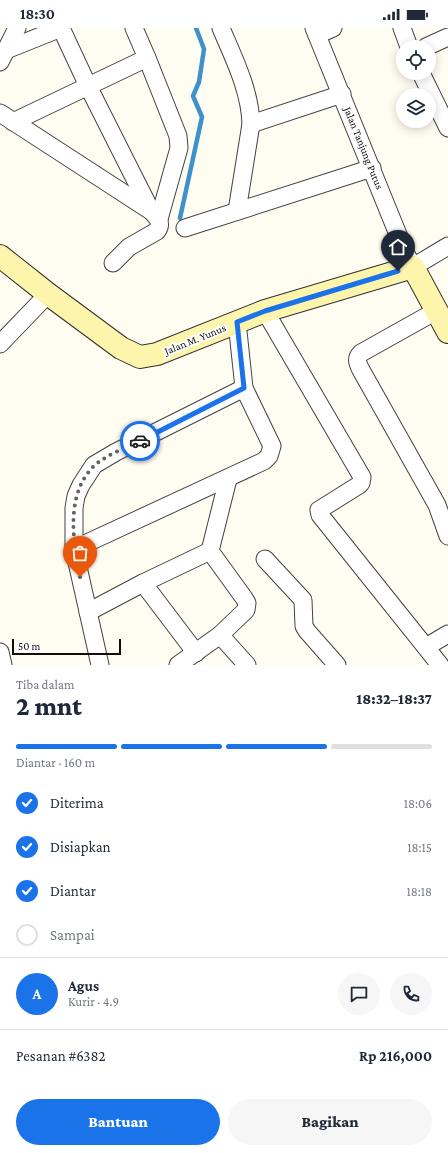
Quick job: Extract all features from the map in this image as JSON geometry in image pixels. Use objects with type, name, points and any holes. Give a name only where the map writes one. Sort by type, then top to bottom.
[{"type":"street","points":[[3,56],[17,28]]},
{"type":"street","points":[[3,56],[61,28],[88,86],[160,227],[157,232],[129,247],[113,263]]},
{"type":"street","points":[[134,28],[179,141],[179,148],[155,215]]},
{"type":"street","points":[[221,28],[246,88],[251,111],[251,124],[237,211]]},
{"type":"street","points":[[402,28],[406,40]]},
{"type":"street","name":"Jalan Tanjung Putus","points":[[321,30],[342,94],[406,254],[413,267]]},
{"type":"street","points":[[436,42],[448,37]]},
{"type":"street","points":[[7,117],[88,86],[147,58]]},
{"type":"street","points":[[426,80],[442,104],[448,128]]},
{"type":"street","points":[[251,124],[342,94]]},
{"type":"street","points":[[7,117],[155,215]]},
{"type":"street","points":[[185,228],[372,168]]},
{"type":"street","points":[[448,246],[413,267],[448,332]]},
{"type":"street","name":"Jalan M. Yunus","points":[[0,256],[121,348],[140,357],[157,354],[265,311],[413,267]]},
{"type":"street","points":[[0,344],[48,294]]},
{"type":"street","points":[[265,311],[362,478],[359,485],[322,508],[319,512],[320,515],[440,665]]},
{"type":"street","points":[[436,311],[361,353],[357,360],[361,370],[442,502],[448,536]]},
{"type":"street","points":[[74,549],[228,479],[264,461],[270,456],[272,446],[244,388],[237,322]]},
{"type":"street","points":[[100,665],[74,549],[74,508],[76,496],[81,485],[94,465],[116,452],[244,388]]},
{"type":"street","points":[[178,665],[220,635],[246,610],[247,603],[210,551],[228,479]]},
{"type":"street","points":[[88,612],[143,583],[210,551]]},
{"type":"street","points":[[265,559],[303,600],[304,626],[338,665]]},
{"type":"street","points":[[143,583],[196,653]]},
{"type":"street","points":[[426,647],[448,634]]},
{"type":"street","points":[[220,635],[246,665]]},
{"type":"street","points":[[0,652],[3,665]]},
{"type":"waterway","points":[[180,218],[202,117],[193,96],[199,82],[204,49],[196,28]]},
{"type":"way so far","points":[[80,577],[74,549],[74,508],[76,496],[94,465],[116,452],[140,441]]},
{"type":"route","points":[[140,441],[244,388],[237,322],[265,311],[398,271]]}]
